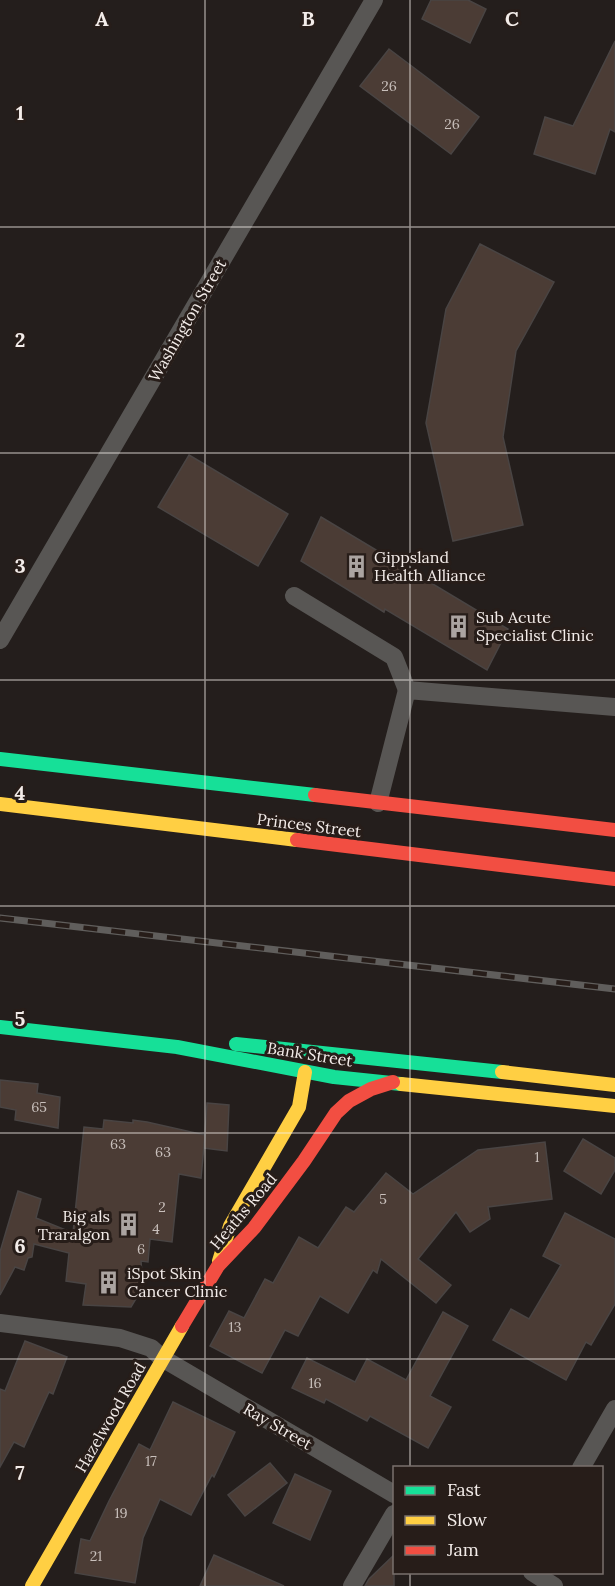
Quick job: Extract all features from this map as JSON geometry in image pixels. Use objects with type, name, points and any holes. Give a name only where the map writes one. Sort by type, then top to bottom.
[{"type":"main road","name":"Princes Street","points":[[0,759],[615,830]]},
{"type":"main road","name":"Princes Street","points":[[0,804],[615,879]]},
{"type":"main road","name":"Bank Street","points":[[0,1027],[177,1047],[334,1077],[615,1106]]},
{"type":"main road","points":[[177,1047],[219,1042],[615,1085]]},
{"type":"main road","points":[[305,1072],[322,1054]]},
{"type":"main road","points":[[322,1054],[334,1077],[336,1113]]},
{"type":"main road","name":"Heaths Road","points":[[218,1266],[230,1226],[298,1107],[305,1072]]},
{"type":"main road","name":"Heaths Road","points":[[218,1266],[254,1228],[304,1161],[336,1113],[349,1101],[363,1093],[393,1082]]},
{"type":"main road","name":"Hazelwood Road","points":[[32,1586],[162,1358],[218,1266]]},
{"type":"street","name":"Washington Street","points":[[0,640],[374,0]]},
{"type":"street","points":[[294,596],[394,657],[407,690],[378,803]]},
{"type":"street","points":[[407,690],[615,707]]},
{"type":"street","name":"Ray Street","points":[[0,1323],[120,1338],[151,1348],[162,1358],[393,1493]]},
{"type":"street","points":[[582,1466],[615,1409]]},
{"type":"street","points":[[352,1586],[393,1516]]},
{"type":"street","points":[[535,1574],[554,1586]]},
{"type":"building","points":[[431,0],[468,0],[486,9],[470,43],[422,19]]},
{"type":"building","points":[[615,41],[615,132],[610,129],[595,174],[534,154],[545,117],[573,126]]},
{"type":"building","points":[[389,49],[479,117],[451,154],[360,86]]},
{"type":"building","points":[[480,244],[554,282],[516,351],[503,437],[523,525],[453,541],[426,423],[446,309]]},
{"type":"building","points":[[189,455],[288,514],[258,566],[158,507]]},
{"type":"building","points":[[321,517],[508,629],[487,670],[385,609],[384,612],[301,561]]},
{"type":"building","points":[[0,1080],[38,1084],[37,1093],[60,1097],[58,1128],[15,1120],[16,1110],[0,1107]]},
{"type":"building","points":[[207,1103],[229,1105],[227,1151],[204,1148]]},
{"type":"building","points":[[104,1120],[147,1122],[205,1135],[201,1178],[179,1174],[172,1242],[150,1239],[148,1262],[141,1261],[143,1287],[131,1307],[83,1305],[86,1284],[66,1281],[69,1253],[34,1244],[32,1257],[28,1258],[24,1270],[15,1267],[0,1295],[0,1252],[18,1191],[41,1199],[36,1218],[73,1233],[84,1127],[103,1129]]},
{"type":"building","points":[[583,1139],[615,1158],[615,1170],[601,1194],[564,1171]]},
{"type":"building","points":[[545,1142],[552,1199],[488,1207],[490,1219],[470,1232],[456,1212],[418,1259],[451,1285],[436,1303],[381,1259],[377,1273],[373,1270],[348,1313],[320,1296],[298,1336],[285,1330],[262,1373],[210,1346],[229,1311],[244,1318],[265,1279],[273,1283],[299,1237],[318,1248],[346,1207],[354,1212],[386,1173],[413,1194],[478,1150]]},
{"type":"building","points":[[565,1213],[615,1239],[615,1304],[591,1345],[586,1342],[566,1380],[493,1340],[511,1309],[529,1319],[561,1265],[543,1256]]},
{"type":"building","points":[[443,1312],[468,1326],[430,1396],[451,1407],[428,1448],[370,1416],[367,1421],[326,1399],[324,1403],[292,1388],[307,1358],[355,1382],[367,1359],[406,1380]]},
{"type":"building","points":[[25,1341],[67,1357],[53,1394],[49,1392],[24,1447],[14,1442],[0,1467],[0,1389],[5,1391]]},
{"type":"building","points":[[173,1402],[235,1432],[214,1477],[212,1475],[191,1515],[160,1499],[143,1538],[135,1583],[75,1573],[81,1539],[90,1541],[139,1444],[150,1450]]},
{"type":"building","points":[[270,1463],[287,1483],[245,1516],[228,1495]]},
{"type":"building","points":[[295,1474],[331,1491],[310,1540],[273,1523]]},
{"type":"building","points":[[214,1555],[284,1586],[200,1586]]},
{"type":"building","points":[[393,1556],[394,1586],[365,1586],[369,1579]]},
{"type":"railway","points":[[0,918],[615,989]]},
{"type":"traffic: fast","points":[[0,759],[315,795]]},
{"type":"traffic: fast","points":[[0,1027],[177,1047],[334,1077],[401,1084]]},
{"type":"traffic: fast","points":[[236,1044],[502,1072]]},
{"type":"traffic: slow","points":[[0,804],[297,840]]},
{"type":"traffic: slow","points":[[219,1261],[230,1226],[299,1107],[305,1072]]},
{"type":"traffic: slow","points":[[502,1072],[615,1085]]},
{"type":"traffic: slow","points":[[401,1084],[615,1106]]},
{"type":"traffic: slow","points":[[32,1586],[182,1326]]},
{"type":"traffic: jam","points":[[315,795],[615,830]]},
{"type":"traffic: jam","points":[[297,840],[615,879]]},
{"type":"traffic: jam","points":[[182,1326],[218,1266],[254,1228],[304,1161],[336,1113],[349,1101],[371,1089],[393,1082]]},
{"type":"place","name":"Gippsland Health Alliance","points":[[356,566]]},
{"type":"place","name":"Sub Acute Specialist Clinic","points":[[458,626]]},
{"type":"place","name":"Big als Traralgon","points":[[128,1225]]},
{"type":"place","name":"iSpot Skin Cancer Clinic","points":[[109,1282]]}]
